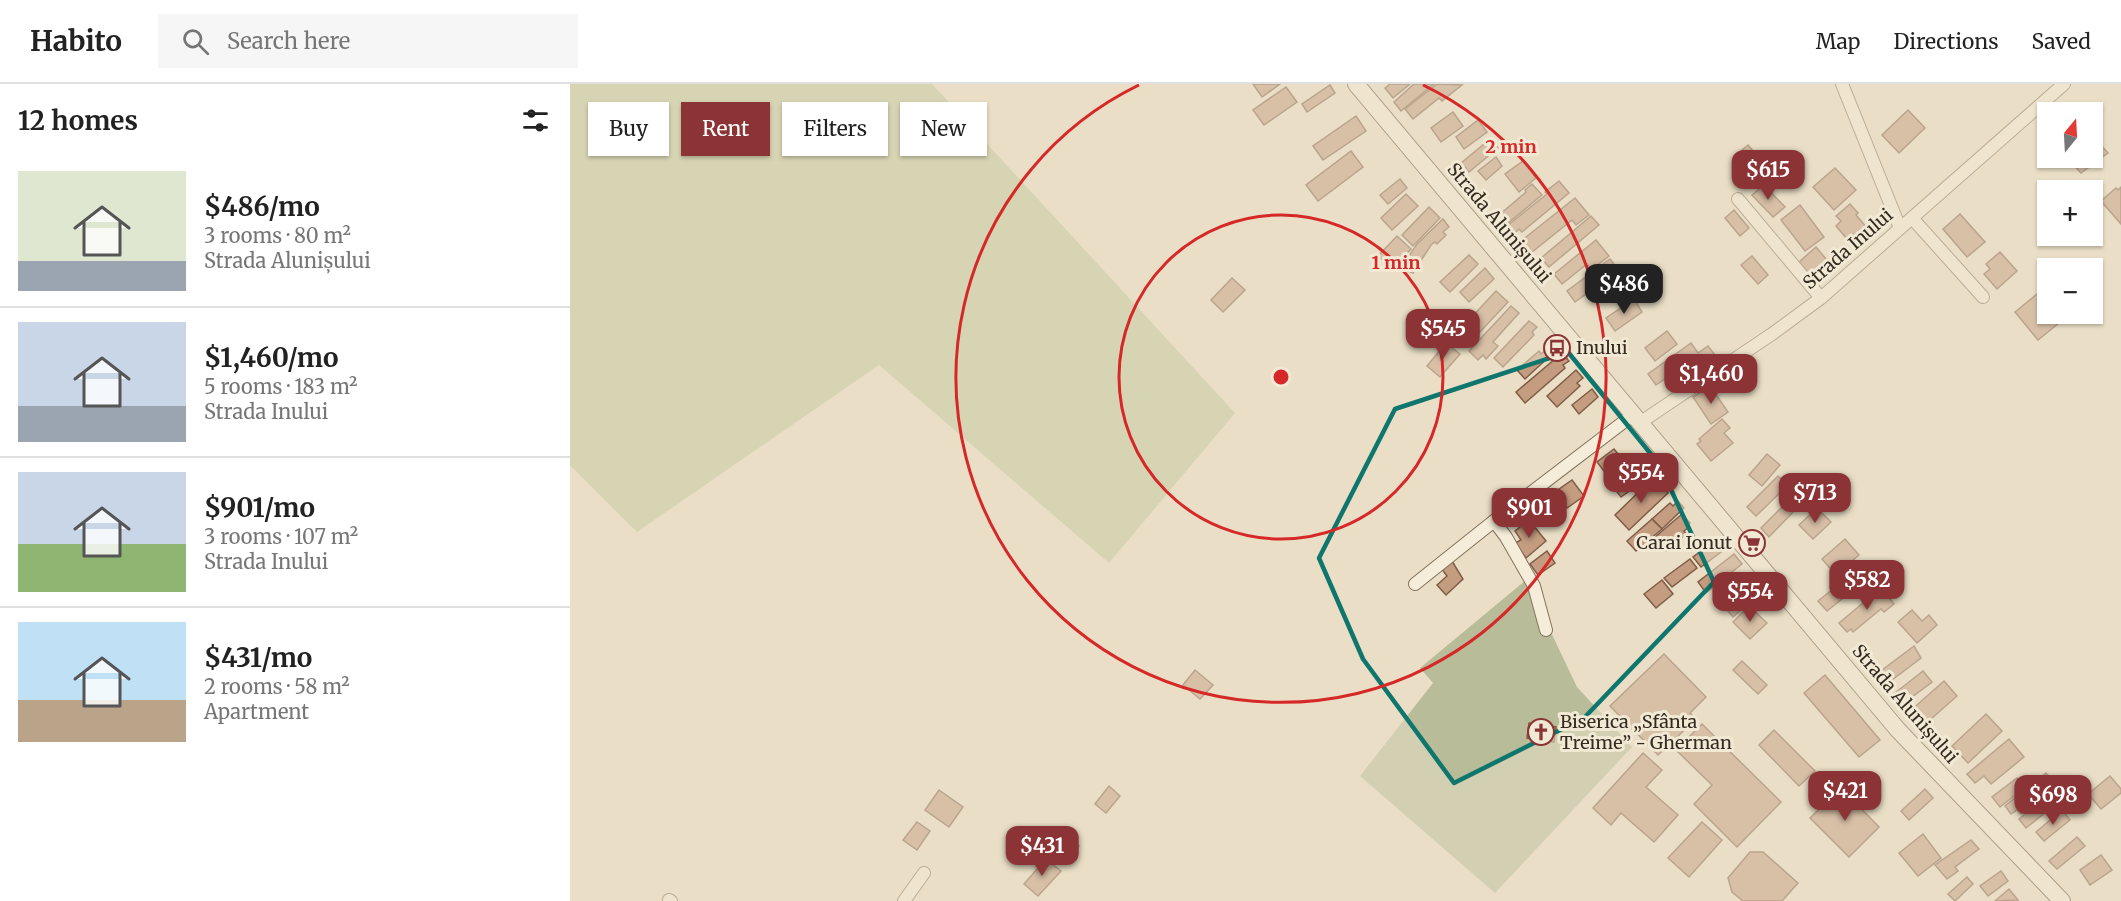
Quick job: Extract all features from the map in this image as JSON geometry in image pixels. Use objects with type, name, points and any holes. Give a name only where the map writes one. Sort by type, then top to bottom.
[{"type":"main road","name":"Strada Alunișului","points":[[1356,84],[1898,730],[2062,901]]},
{"type":"street","points":[[1842,84],[1900,228]]},
{"type":"street","name":"Strada Inului","points":[[1415,584],[1494,521],[1638,418],[1772,334],[1821,298],[2064,84]]},
{"type":"street","points":[[1737,199],[1821,298]]},
{"type":"street","points":[[1912,218],[1983,297]]},
{"type":"street","points":[[1494,521],[1506,537],[1534,586],[1546,630]]},
{"type":"street","points":[[904,901],[924,873]]},
{"type":"highlighted area","points":[[1568,352],[1659,464],[1714,582],[1584,718],[1454,783],[1363,659],[1319,558],[1395,409]]},
{"type":"green space","points":[[570,84],[932,84],[949,102],[900,102],[900,156],[987,156],[987,144],[1235,413],[1109,563],[879,365],[637,532],[570,465]]},
{"type":"green space","points":[[1526,580],[1577,687],[1632,747],[1495,893],[1360,776],[1433,683],[1420,668]]},
{"type":"building","points":[[1253,84],[1280,84],[1262,97]]},
{"type":"building","points":[[1390,84],[1410,84],[1393,98],[1385,88]]},
{"type":"building","points":[[1414,84],[1434,84],[1401,111],[1394,102]]},
{"type":"building","points":[[1437,84],[1462,85],[1442,101],[1439,98],[1413,119],[1405,109]]},
{"type":"building","points":[[1330,85],[1335,93],[1307,112],[1302,104]]},
{"type":"building","points":[[1286,87],[1297,102],[1264,125],[1253,110]]},
{"type":"building","points":[[1908,110],[1925,128],[1899,153],[1882,135]]},
{"type":"building","points":[[1453,112],[1463,126],[1441,142],[1431,128]]},
{"type":"building","points":[[1356,116],[1366,131],[1323,160],[1313,146]]},
{"type":"building","points":[[1478,120],[1487,132],[1464,149],[1456,137]]},
{"type":"building","points":[[1490,139],[1498,148],[1469,172],[1461,163]]},
{"type":"building","points":[[1748,145],[1766,166],[1751,179],[1733,158]]},
{"type":"building","points":[[2103,148],[2108,153],[2103,157]]},
{"type":"building","points":[[1351,151],[1363,167],[1318,201],[1306,185]]},
{"type":"building","points":[[1496,157],[1502,166],[1486,180],[1478,171]]},
{"type":"building","points":[[1523,161],[1536,178],[1519,192],[1505,174]]},
{"type":"building","points":[[1835,168],[1856,190],[1834,210],[1813,187]]},
{"type":"building","points":[[2076,168],[2088,168],[2081,173]]},
{"type":"building","points":[[1400,179],[1407,188],[1388,204],[1380,195]]},
{"type":"building","points":[[1559,181],[1569,193],[1522,232],[1519,229],[1514,234],[1507,226],[1547,194],[1545,192]]},
{"type":"building","points":[[1532,184],[1542,195],[1507,224],[1499,215]]},
{"type":"building","points":[[1764,185],[1785,207],[1773,217],[1752,195]]},
{"type":"building","points":[[2121,187],[2121,224],[2103,203],[2103,199],[2116,188],[2118,190]]},
{"type":"building","points":[[1406,194],[1418,206],[1392,230],[1381,218]]},
{"type":"building","points":[[1575,198],[1589,215],[1576,225],[1572,220],[1531,253],[1521,241]]},
{"type":"building","points":[[1850,204],[1867,228],[1856,237],[1853,234],[1847,239],[1836,226],[1841,221],[1836,216]]},
{"type":"building","points":[[1800,205],[1824,237],[1805,251],[1781,220]]},
{"type":"building","points":[[1429,207],[1440,218],[1413,246],[1402,235]]},
{"type":"building","points":[[1734,210],[1749,228],[1740,236],[1725,218]]},
{"type":"building","points":[[1960,214],[1985,242],[1967,257],[1943,229]]},
{"type":"building","points":[[1591,216],[1599,225],[1549,267],[1541,258]]},
{"type":"building","points":[[1443,219],[1449,227],[1443,232],[1446,235],[1437,244],[1435,242],[1431,245],[1413,273],[1401,268],[1417,244]]},
{"type":"building","points":[[1397,236],[1411,249],[1398,263],[1390,267],[1378,256]]},
{"type":"building","points":[[1596,240],[1609,256],[1592,269],[1587,264],[1562,284],[1554,274]]},
{"type":"building","points":[[1816,247],[1831,265],[1814,280],[1799,262]]},
{"type":"building","points":[[2000,252],[2017,271],[1997,289],[1984,274],[1990,269],[1986,264]]},
{"type":"building","points":[[1469,255],[1478,264],[1450,292],[1440,282]]},
{"type":"building","points":[[1752,256],[1768,275],[1758,284],[1741,265]]},
{"type":"building","points":[[1610,259],[1623,276],[1604,289],[1600,284],[1575,302],[1567,291]]},
{"type":"building","points":[[1485,268],[1494,279],[1469,302],[1460,292]]},
{"type":"building","points":[[1232,278],[1245,290],[1223,312],[1211,300]]},
{"type":"building","points":[[1496,291],[1508,302],[1479,333],[1467,322]]},
{"type":"building","points":[[2037,294],[2037,324],[2058,324],[2038,340],[2015,312]]},
{"type":"building","points":[[1634,299],[1642,312],[1615,331],[1606,318]]},
{"type":"building","points":[[1511,306],[1519,313],[1493,342],[1498,346],[1486,359],[1483,355],[1478,360],[1469,351]]},
{"type":"building","points":[[1529,321],[1537,327],[1532,332],[1534,335],[1503,367],[1494,358]]},
{"type":"building","points":[[1667,331],[1677,344],[1655,361],[1645,348]]},
{"type":"building","points":[[1446,343],[1460,354],[1440,377],[1427,366]]},
{"type":"building","points":[[1691,343],[1698,353],[1708,346],[1715,355],[1685,377],[1679,369],[1656,385],[1648,374]]},
{"type":"building","points":[[1547,349],[1552,354],[1525,379],[1517,370],[1539,351],[1541,354]]},
{"type":"building","points":[[1562,353],[1569,361],[1563,365],[1565,368],[1525,403],[1516,392]]},
{"type":"building","points":[[1576,370],[1583,378],[1577,383],[1580,386],[1557,407],[1547,396]]},
{"type":"building","points":[[1710,386],[1728,412],[1711,424],[1693,397]]},
{"type":"building","points":[[1592,389],[1598,397],[1579,414],[1572,405]]},
{"type":"building","points":[[1722,419],[1730,428],[1724,433],[1733,443],[1711,461],[1697,444],[1701,441],[1699,439]]},
{"type":"building","points":[[1614,449],[1622,459],[1624,457],[1630,464],[1610,479],[1597,462]]},
{"type":"building","points":[[1767,454],[1780,465],[1762,486],[1749,475]]},
{"type":"building","points":[[1637,462],[1645,473],[1632,483],[1635,487],[1621,497],[1610,483]]},
{"type":"building","points":[[1778,476],[1788,485],[1756,516],[1747,507]]},
{"type":"building","points":[[1653,478],[1668,493],[1629,530],[1615,515]]},
{"type":"building","points":[[1572,480],[1584,496],[1567,508],[1555,492]]},
{"type":"building","points":[[1678,501],[1684,508],[1662,529],[1652,519],[1670,503],[1673,506]]},
{"type":"building","points":[[1788,501],[1796,509],[1769,537],[1761,528]]},
{"type":"building","points":[[1817,508],[1831,522],[1813,539],[1799,525]]},
{"type":"building","points":[[1682,514],[1690,523],[1686,525],[1688,528],[1684,531],[1686,534],[1666,551],[1654,538]]},
{"type":"building","points":[[1652,519],[1662,529],[1636,551],[1627,541]]},
{"type":"building","points":[[1529,520],[1546,541],[1526,558],[1515,543],[1521,540],[1515,531]]},
{"type":"building","points":[[1718,539],[1725,549],[1701,567],[1693,557]]},
{"type":"building","points":[[1845,539],[1859,555],[1836,575],[1822,559]]},
{"type":"building","points":[[1547,551],[1555,563],[1538,575],[1530,564]]},
{"type":"building","points":[[1734,554],[1742,564],[1706,593],[1698,582]]},
{"type":"building","points":[[1690,559],[1697,568],[1672,587],[1664,578]]},
{"type":"building","points":[[1452,561],[1463,579],[1446,595],[1437,585],[1447,576],[1441,568]]},
{"type":"building","points":[[1853,573],[1862,583],[1827,611],[1818,601]]},
{"type":"building","points":[[1662,580],[1673,594],[1656,608],[1644,594]]},
{"type":"building","points":[[1738,588],[1750,602],[1733,617],[1722,604]]},
{"type":"building","points":[[1881,588],[1894,604],[1884,612],[1881,609],[1853,632],[1851,629],[1847,632],[1839,623]]},
{"type":"building","points":[[1749,606],[1767,623],[1750,639],[1733,622]]},
{"type":"building","points":[[1912,610],[1922,621],[1929,615],[1937,625],[1917,643],[1898,622]]},
{"type":"building","points":[[1914,646],[1921,658],[1892,680],[1889,676],[1884,680],[1878,673]]},
{"type":"building","points":[[1664,654],[1706,697],[1690,713],[1696,719],[1658,755],[1610,706]]},
{"type":"building","points":[[1742,661],[1767,685],[1758,694],[1733,670]]},
{"type":"building","points":[[1195,670],[1213,685],[1200,699],[1183,685]]},
{"type":"building","points":[[1923,671],[1932,682],[1904,703],[1895,693]]},
{"type":"building","points":[[1825,675],[1880,740],[1859,757],[1804,693]]},
{"type":"building","points":[[1944,681],[1957,696],[1922,727],[1909,712]]},
{"type":"building","points":[[1986,714],[2002,731],[1968,763],[1952,746]]},
{"type":"building","name":"Biserica „Sfânta Treime” - Gherman","points":[[1529,723],[1556,727],[1554,742],[1527,738]]},
{"type":"building","points":[[1702,724],[1781,802],[1737,847],[1694,804],[1712,785],[1676,750]]},
{"type":"building","points":[[1774,730],[1815,771],[1799,786],[1759,745]]},
{"type":"building","points":[[2009,739],[2024,757],[1991,784],[1984,776],[1975,783],[1967,774]]},
{"type":"building","points":[[1643,753],[1662,770],[1646,787],[1678,815],[1654,842],[1621,813],[1611,825],[1593,808]]},
{"type":"building","points":[[2046,773],[2057,785],[2021,814],[2017,810],[2011,814],[2005,806]]},
{"type":"building","points":[[2110,776],[2121,789],[2121,793],[2101,809],[2088,794]]},
{"type":"building","points":[[2017,778],[2024,788],[2000,807],[1992,797]]},
{"type":"building","points":[[1109,786],[1120,796],[1106,813],[1095,804]]},
{"type":"building","points":[[1841,788],[1879,827],[1849,857],[1810,818]]},
{"type":"building","points":[[1925,789],[1933,798],[1909,820],[1901,811]]},
{"type":"building","points":[[939,790],[963,807],[949,827],[925,810]]},
{"type":"building","points":[[2038,803],[2046,812],[2026,828],[2019,819]]},
{"type":"building","points":[[2062,810],[2070,820],[2044,841],[2036,832]]},
{"type":"building","points":[[917,822],[930,831],[917,850],[903,840]]},
{"type":"building","points":[[1702,822],[1722,840],[1689,877],[1668,858]]},
{"type":"building","points":[[1923,834],[1941,858],[1918,876],[1899,853]]},
{"type":"building","points":[[1066,837],[1079,846],[1070,858],[1057,849]]},
{"type":"building","points":[[2077,837],[2085,846],[2057,869],[2049,861]]},
{"type":"building","points":[[1971,840],[1979,849],[1955,867],[1958,871],[1947,879],[1935,865]]},
{"type":"building","points":[[1750,852],[1763,852],[1798,883],[1782,901],[1743,901],[1732,892],[1728,878]]},
{"type":"building","points":[[2101,855],[2112,870],[2090,885],[2080,870]]},
{"type":"building","points":[[1046,859],[1061,871],[1038,896],[1024,884]]},
{"type":"building","points":[[2001,871],[2008,881],[1988,896],[1980,886]]},
{"type":"building","points":[[1967,877],[1973,884],[1955,901],[1948,894]]},
{"type":"building","points":[[2009,889],[2018,900],[1995,901]]},
{"type":"place","name":"Inului","points":[[1557,348]]},
{"type":"place","name":"Carai Ionut","points":[[1752,543]]},
{"type":"place","name":"Biserica „Sfânta Treime” - Gherman","points":[[1541,732]]}]
